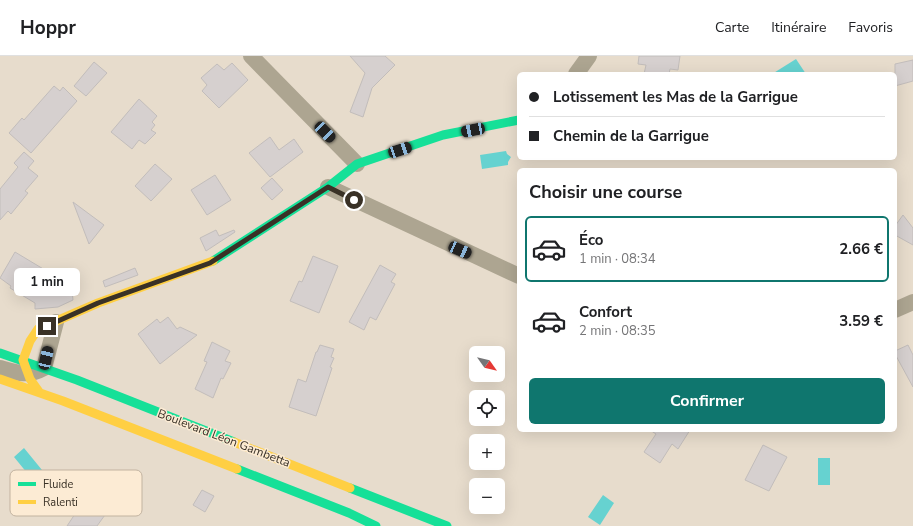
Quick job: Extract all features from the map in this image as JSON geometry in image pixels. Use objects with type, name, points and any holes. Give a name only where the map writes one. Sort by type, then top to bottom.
[{"type":"main road","points":[[25,367],[30,341],[38,329],[98,303],[210,263],[328,187],[357,164],[443,135],[517,120]]},
{"type":"main road","points":[[0,353],[25,367],[40,393]]},
{"type":"main road","name":"Boulevard Léon Gambetta","points":[[44,368],[447,526]]},
{"type":"main road","name":"Boulevard Léon Gambetta","points":[[0,379],[40,393],[349,513],[376,526]]},
{"type":"street","points":[[251,56],[357,164]]},
{"type":"street","points":[[577,72],[589,56]]},
{"type":"street","points":[[328,187],[517,275]]},
{"type":"street","points":[[897,309],[913,302]]},
{"type":"street","points":[[0,368],[20,374],[25,367],[34,374],[44,368],[56,322]]},
{"type":"water","points":[[796,59],[805,72],[775,72]]},
{"type":"water","points":[[506,151],[511,157],[508,165],[482,169],[480,155]]},
{"type":"water","points":[[24,448],[42,470],[25,470],[14,457]]},
{"type":"water","points":[[818,458],[830,458],[830,485],[818,485]]},
{"type":"water","points":[[603,495],[614,503],[600,525],[588,517]]},
{"type":"building","points":[[350,56],[385,56],[395,65],[372,88],[363,117],[350,112],[365,73]]},
{"type":"building","points":[[639,56],[680,56],[678,70],[670,69],[669,72],[644,72],[646,65],[638,64]]},
{"type":"building","points":[[913,60],[913,81],[897,85],[897,72],[895,72],[895,64]]},
{"type":"building","points":[[94,62],[107,73],[86,96],[74,86]]},
{"type":"building","points":[[232,63],[248,80],[219,108],[202,91],[207,85],[201,78],[217,64],[224,70]]},
{"type":"building","points":[[54,86],[60,91],[63,87],[77,101],[31,153],[9,133],[22,118],[24,120]]},
{"type":"building","points":[[139,99],[157,116],[152,122],[155,125],[151,130],[156,133],[145,144],[139,140],[132,149],[111,132]]},
{"type":"building","points":[[270,137],[279,150],[294,139],[303,152],[270,177],[249,153]]},
{"type":"building","points":[[24,152],[34,161],[28,168],[38,176],[25,191],[28,193],[11,214],[8,211],[0,220],[0,189],[18,167],[14,163]]},
{"type":"building","points":[[155,164],[172,179],[151,201],[135,186]]},
{"type":"building","points":[[215,175],[231,200],[207,215],[191,190]]},
{"type":"building","points":[[272,178],[283,190],[272,200],[261,188]]},
{"type":"building","points":[[73,202],[104,225],[89,244]]},
{"type":"building","points":[[903,215],[913,228],[913,245],[897,236],[897,223]]},
{"type":"building","points":[[216,230],[219,236],[234,230],[235,232],[206,251],[200,238]]},
{"type":"building","points":[[15,252],[55,276],[74,273],[76,289],[72,290],[73,300],[58,307],[35,309],[35,303],[10,288],[11,286],[0,278]]},
{"type":"building","points":[[313,256],[338,266],[319,313],[290,301],[299,281],[302,282]]},
{"type":"building","points":[[380,265],[396,274],[391,282],[395,284],[376,320],[370,317],[364,330],[349,322]]},
{"type":"building","points":[[135,268],[138,275],[105,287],[103,281]]},
{"type":"building","points":[[168,317],[177,329],[180,327],[197,335],[160,364],[138,334],[157,319],[160,323]]},
{"type":"building","points":[[212,342],[230,351],[225,361],[231,363],[223,379],[221,378],[213,398],[195,389],[207,362],[204,361]]},
{"type":"building","points":[[320,345],[334,349],[331,357],[334,358],[316,416],[289,407],[298,379],[306,382],[316,352]]},
{"type":"building","points":[[908,345],[913,355],[913,387],[897,358],[897,350]]},
{"type":"building","points":[[653,432],[689,432],[678,449],[672,444],[660,463],[644,452],[656,434]]},
{"type":"building","points":[[763,445],[787,457],[769,491],[745,480]]},
{"type":"building","points":[[202,490],[214,496],[205,512],[193,505]]},
{"type":"building","points":[[74,516],[104,516],[97,526],[67,526]]},
{"type":"traffic: fast","points":[[213,261],[328,187],[357,164],[443,135],[517,120]]},
{"type":"traffic: fast","points":[[0,353],[77,380],[234,442]]},
{"type":"traffic: fast","points":[[237,469],[349,513],[376,526]]},
{"type":"traffic: fast","points":[[350,488],[447,526]]},
{"type":"traffic: slow","points":[[40,393],[30,379],[23,360],[30,341],[38,329],[98,303],[213,261]]},
{"type":"traffic: slow","points":[[0,379],[63,401],[237,469]]},
{"type":"traffic: slow","points":[[234,442],[350,488]]},
{"type":"route","points":[[47,326],[98,303],[210,263],[328,187],[354,200]]}]
